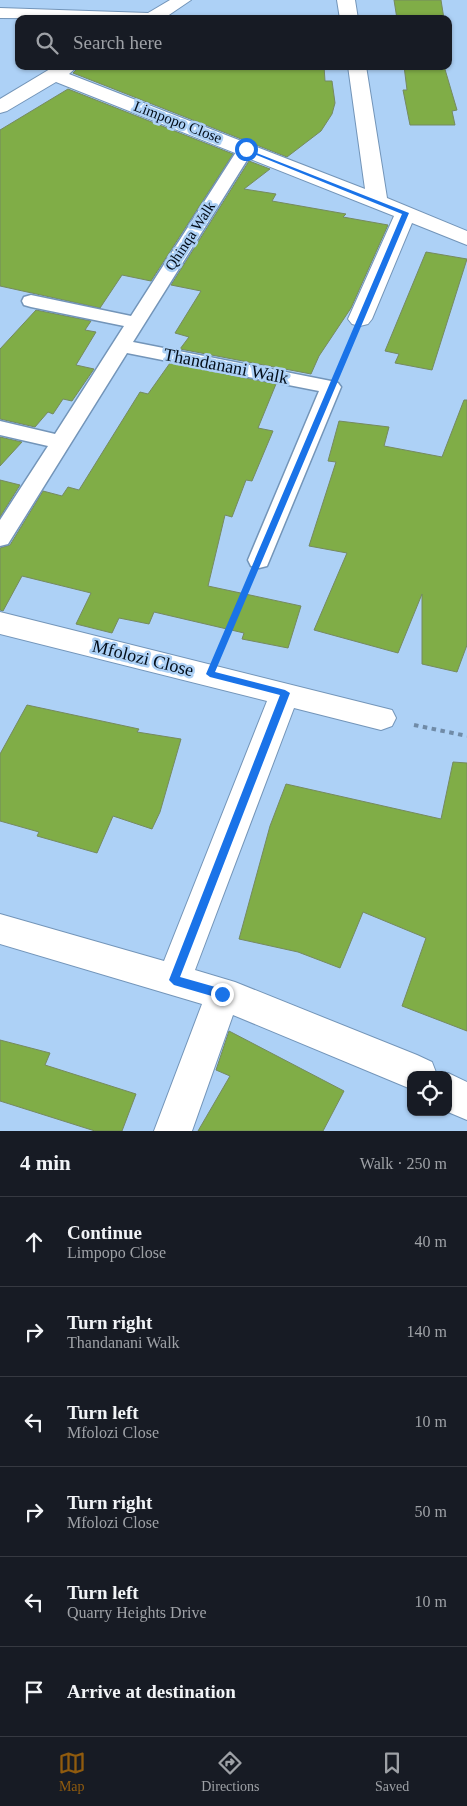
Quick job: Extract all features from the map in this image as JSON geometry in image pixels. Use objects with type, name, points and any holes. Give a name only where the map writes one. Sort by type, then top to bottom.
[{"type":"street","points":[[157,15],[182,0]]},
{"type":"street","points":[[346,0],[348,15]]},
{"type":"street","points":[[0,13],[50,15]]},
{"type":"street","points":[[358,70],[377,201]]},
{"type":"street","points":[[0,106],[62,71]]},
{"type":"street","name":"Limpopo Close","points":[[62,71],[246,149],[467,239]]},
{"type":"street","points":[[360,319],[406,213]]},
{"type":"street","name":"Mfolozi Close","points":[[0,623],[381,718]]},
{"type":"street","points":[[174,980],[285,693]]},
{"type":"street","points":[[0,929],[222,994],[411,1071]]},
{"type":"street","points":[[173,1131],[222,994]]},
{"type":"street","points":[[452,1093],[467,1102]]},
{"type":"lane","name":"Qhinqa Walk","points":[[0,538],[246,149]]},
{"type":"lane","points":[[31,301],[135,323]]},
{"type":"lane","name":"Thandanani Walk","points":[[122,346],[331,387]]},
{"type":"lane","points":[[259,560],[331,387]]},
{"type":"lane","points":[[0,428],[61,442]]},
{"type":"path","points":[[331,387],[360,319]]},
{"type":"path","points":[[210,674],[259,560]]},
{"type":"path","points":[[381,718],[467,736]]},
{"type":"building","points":[[394,0],[441,0],[443,15],[396,15]]},
{"type":"building","points":[[76,70],[324,70],[325,81],[332,81],[335,103],[332,114],[321,131],[287,157],[73,73]]},
{"type":"building","points":[[404,70],[445,70],[457,110],[452,111],[455,125],[410,125],[403,90],[407,90]]},
{"type":"building","points":[[68,89],[233,154],[151,281],[122,275],[100,308],[0,286],[0,130]]},
{"type":"building","points":[[249,161],[270,169],[244,189],[276,194],[272,201],[346,214],[343,217],[388,225],[351,308],[319,356],[311,374],[180,349],[189,337],[175,333],[201,291],[171,285]]},
{"type":"building","points":[[426,252],[467,259],[432,370],[395,363],[399,354],[385,351]]},
{"type":"building","points":[[36,310],[91,321],[85,330],[96,332],[76,365],[94,369],[72,401],[63,399],[53,414],[48,412],[35,427],[0,419],[0,349]]},
{"type":"building","points":[[170,363],[276,384],[258,428],[273,431],[252,481],[246,480],[232,517],[225,515],[208,586],[301,606],[288,648],[242,639],[244,633],[154,612],[149,624],[119,618],[112,633],[76,624],[91,593],[22,576],[3,611],[0,610],[0,548],[10,545],[43,491],[62,496],[68,487],[79,490],[140,392],[148,394]]},
{"type":"building","points":[[464,400],[467,400],[467,645],[457,672],[422,664],[422,594],[398,653],[314,630],[347,553],[309,546],[336,462],[328,461],[339,421],[389,427],[384,446],[442,457]]},
{"type":"building","points":[[0,437],[22,442],[0,466]]},
{"type":"building","points":[[0,480],[20,485],[0,517]]},
{"type":"building","points":[[27,705],[139,729],[137,732],[181,739],[160,812],[152,829],[113,816],[97,853],[37,836],[39,832],[0,821],[0,754]]},
{"type":"building","points":[[453,762],[467,763],[467,1031],[402,1006],[426,938],[363,912],[340,968],[298,952],[239,939],[270,826],[286,784],[441,819]]},
{"type":"building","points":[[229,1031],[344,1091],[323,1131],[198,1131],[230,1076],[216,1070]]},
{"type":"building","points":[[0,1040],[50,1053],[45,1065],[136,1094],[122,1131],[95,1131],[0,1101]]},
{"type":"route","points":[[222,994],[174,980],[285,693],[210,674],[406,213],[246,149]]}]
